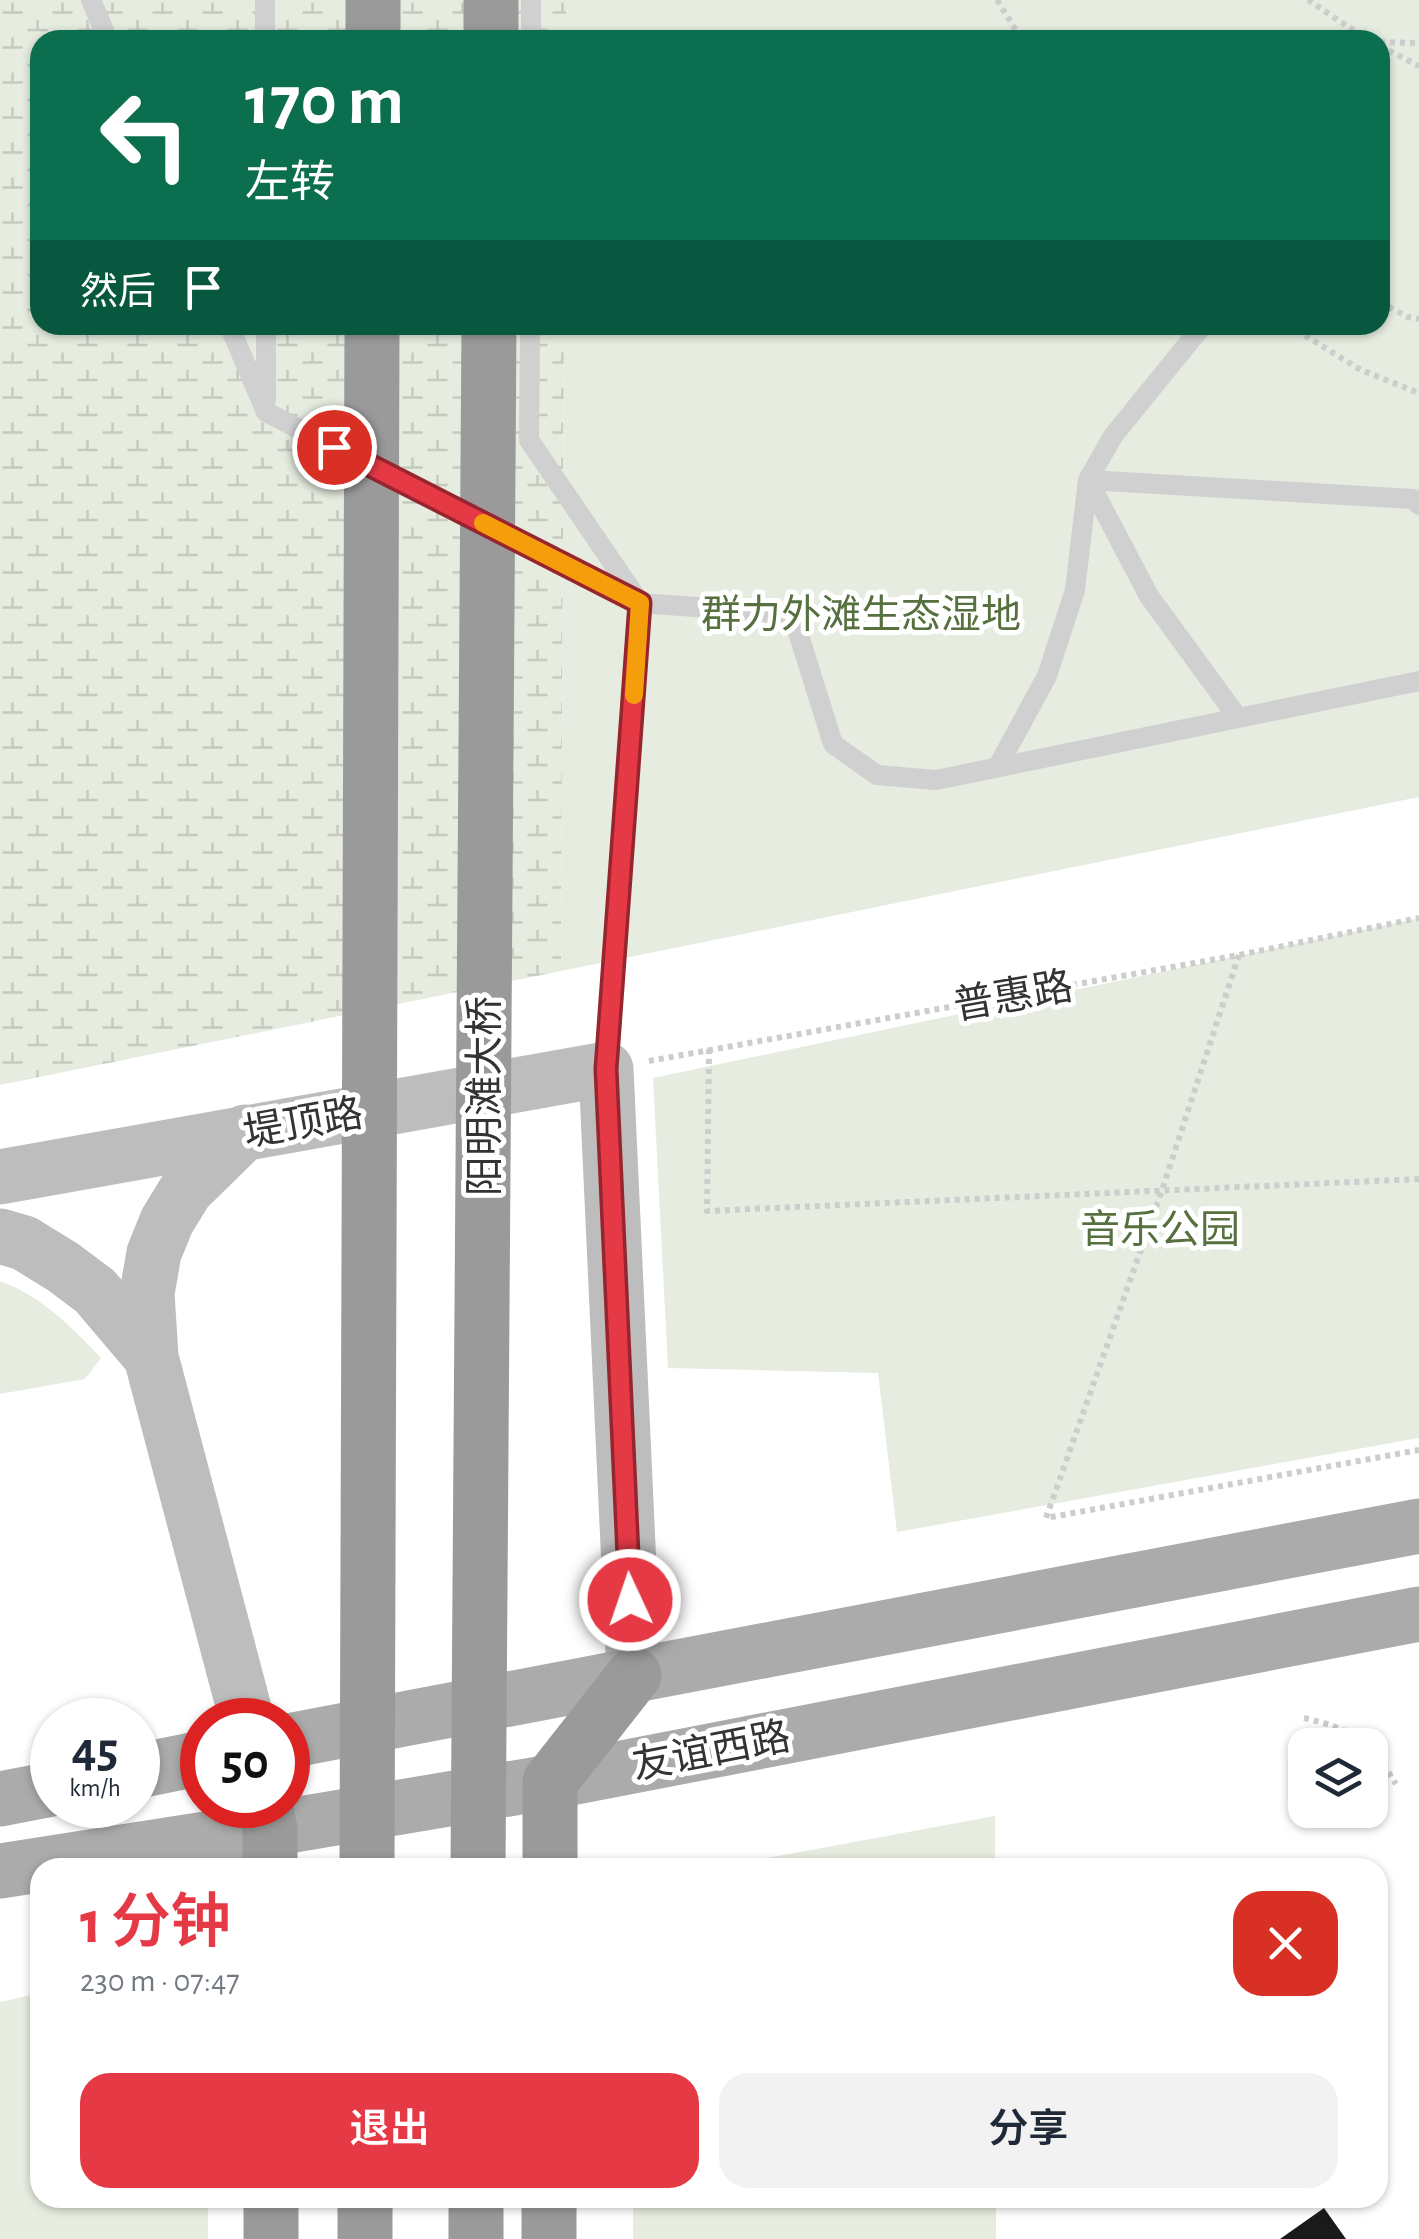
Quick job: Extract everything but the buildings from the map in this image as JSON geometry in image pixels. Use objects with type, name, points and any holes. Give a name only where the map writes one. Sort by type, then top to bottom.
[{"type":"highway","points":[[373,0],[373,30]]},
{"type":"highway","points":[[491,0],[491,30]]},
{"type":"highway","points":[[366,1858],[372,335]]},
{"type":"highway","name":"阳明滩大桥","points":[[478,1858],[489,335]]},
{"type":"highway","points":[[550,1858],[550,1782],[634,1675]]},
{"type":"highway","points":[[271,2208],[271,2239]]},
{"type":"highway","points":[[365,2208],[365,2239]]},
{"type":"highway","points":[[476,2208],[476,2239]]},
{"type":"highway","points":[[549,2208],[549,2239]]},
{"type":"main road","name":"堤顶路","points":[[0,1177],[606,1069]]},
{"type":"main road","points":[[606,1069],[634,1675]]},
{"type":"main road","points":[[241,1698],[150,1357],[147,1293],[154,1253],[167,1220],[186,1190],[245,1132]]},
{"type":"main road","points":[[0,1236],[24,1243],[94,1292],[150,1357]]},
{"type":"main road","points":[[310,1737],[1419,1526]]},
{"type":"main road","name":"友谊西路","points":[[99,1858],[268,1834],[550,1782],[1419,1614]]},
{"type":"main road","points":[[0,1799],[30,1793]]},
{"type":"main road","name":"友谊西路","points":[[0,1872],[30,1868]]},
{"type":"lane","points":[[91,0],[104,30]]},
{"type":"lane","points":[[264,0],[265,30]]},
{"type":"lane","points":[[531,30],[532,0]]},
{"type":"lane","points":[[233,335],[266,412],[640,603],[766,612],[797,629],[833,744],[877,775],[936,780],[1419,682]]},
{"type":"lane","points":[[266,335],[266,412]]},
{"type":"lane","points":[[530,335],[529,440],[640,603],[606,1069]]},
{"type":"lane","points":[[997,768],[1047,676],[1075,590],[1088,480],[1113,436],[1195,335]]},
{"type":"lane","points":[[1088,480],[1412,499],[1419,505]]},
{"type":"lane","points":[[1088,480],[1149,596],[1238,718]]},
{"type":"path","points":[[996,0],[1016,30]]},
{"type":"path","points":[[1308,0],[1353,30]]},
{"type":"path","points":[[1390,44],[1419,43]]},
{"type":"path","points":[[1390,50],[1419,66]]},
{"type":"path","points":[[1390,307],[1419,319]]},
{"type":"path","points":[[1304,335],[1361,370],[1419,394]]},
{"type":"path","name":"普惠路","points":[[606,1069],[1239,956],[1419,918]]},
{"type":"path","points":[[1239,956],[1162,1190],[1046,1518],[1419,1450]]},
{"type":"path","points":[[709,1049],[707,1211],[1419,1178]]},
{"type":"path","points":[[1304,1718],[1337,1728]]},
{"type":"path","points":[[1388,1771],[1396,1784]]},
{"type":"green space","points":[[0,0],[566,0],[566,30],[30,30],[30,335],[564,335],[561,971],[0,1085]]},
{"type":"green space","name":"群力外滩生态湿地","points":[[566,0],[1419,0],[1419,797],[561,971],[564,335],[1390,335],[1390,30],[566,30]]},
{"type":"green space","name":"音乐公园","points":[[1419,918],[1419,1438],[897,1532],[878,1373],[668,1368],[653,1078]]},
{"type":"green space","points":[[0,1281],[42,1304],[101,1358],[85,1379],[0,1394]]},
{"type":"green space","points":[[995,1816],[995,1858],[767,1858]]},
{"type":"green space","points":[[30,1995],[30,2208],[208,2208],[208,2239],[0,2239],[0,2002]]},
{"type":"green space","points":[[633,2208],[996,2208],[996,2239],[633,2239]]},
{"type":"slow traffic","points":[[483,523],[640,603],[634,695]]},
{"type":"route","points":[[334,447],[640,603],[606,1069],[630,1600]]}]
